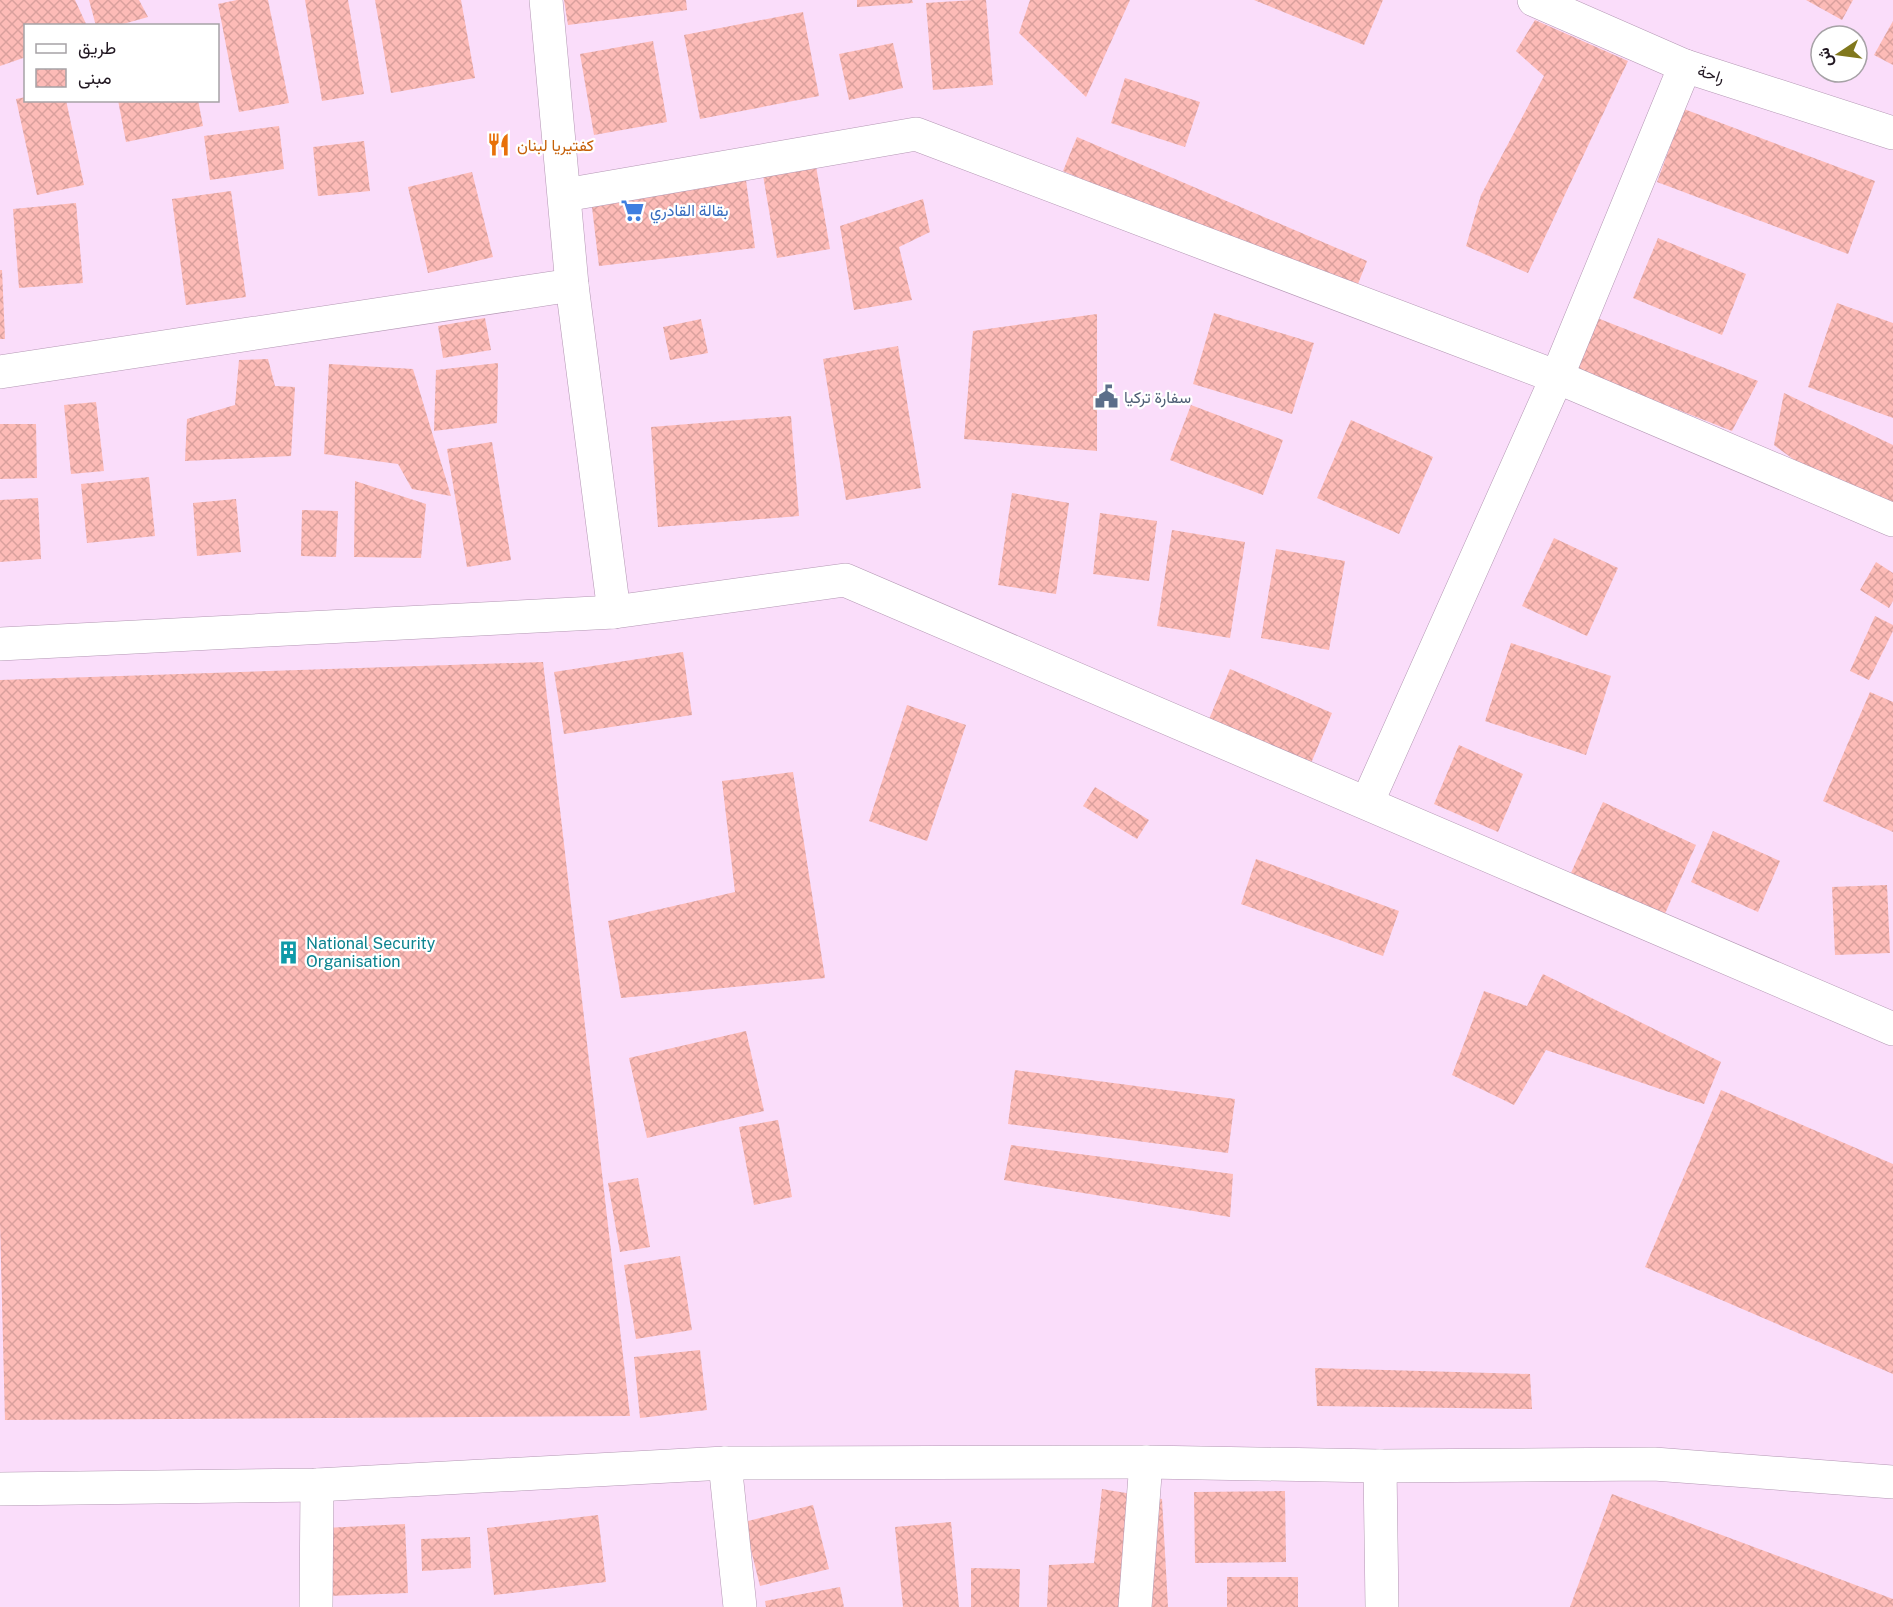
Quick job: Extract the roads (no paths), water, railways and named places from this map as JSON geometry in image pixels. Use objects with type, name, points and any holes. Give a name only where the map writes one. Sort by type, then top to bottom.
[{"type":"street","points":[[546,0],[572,285],[614,612]]},
{"type":"street","name":"راحة","points":[[1534,0],[1685,66],[1893,133]]},
{"type":"street","points":[[1367,803],[1557,377],[1685,66]]},
{"type":"street","points":[[565,195],[916,134],[1557,377],[1893,520]]},
{"type":"street","points":[[0,372],[572,285]]},
{"type":"street","points":[[0,644],[614,612],[845,580],[1893,1029]]},
{"type":"street","points":[[1135,1607],[1146,1462]]},
{"type":"street","points":[[0,1489],[317,1485],[725,1463],[1146,1462],[1380,1466],[1654,1464],[1893,1482]]},
{"type":"street","points":[[725,1463],[740,1607]]},
{"type":"street","points":[[1380,1466],[1382,1607]]},
{"type":"street","points":[[316,1607],[317,1485]]},
{"type":"place","name":"كفتيريا لبنان","points":[[499,145]]},
{"type":"place","name":"بقالة القادري","points":[[632,210]]},
{"type":"place","name":"سفارة تركيا","points":[[1106,397]]},
{"type":"place","name":"National Security Organisation","points":[[288,952]]}]
